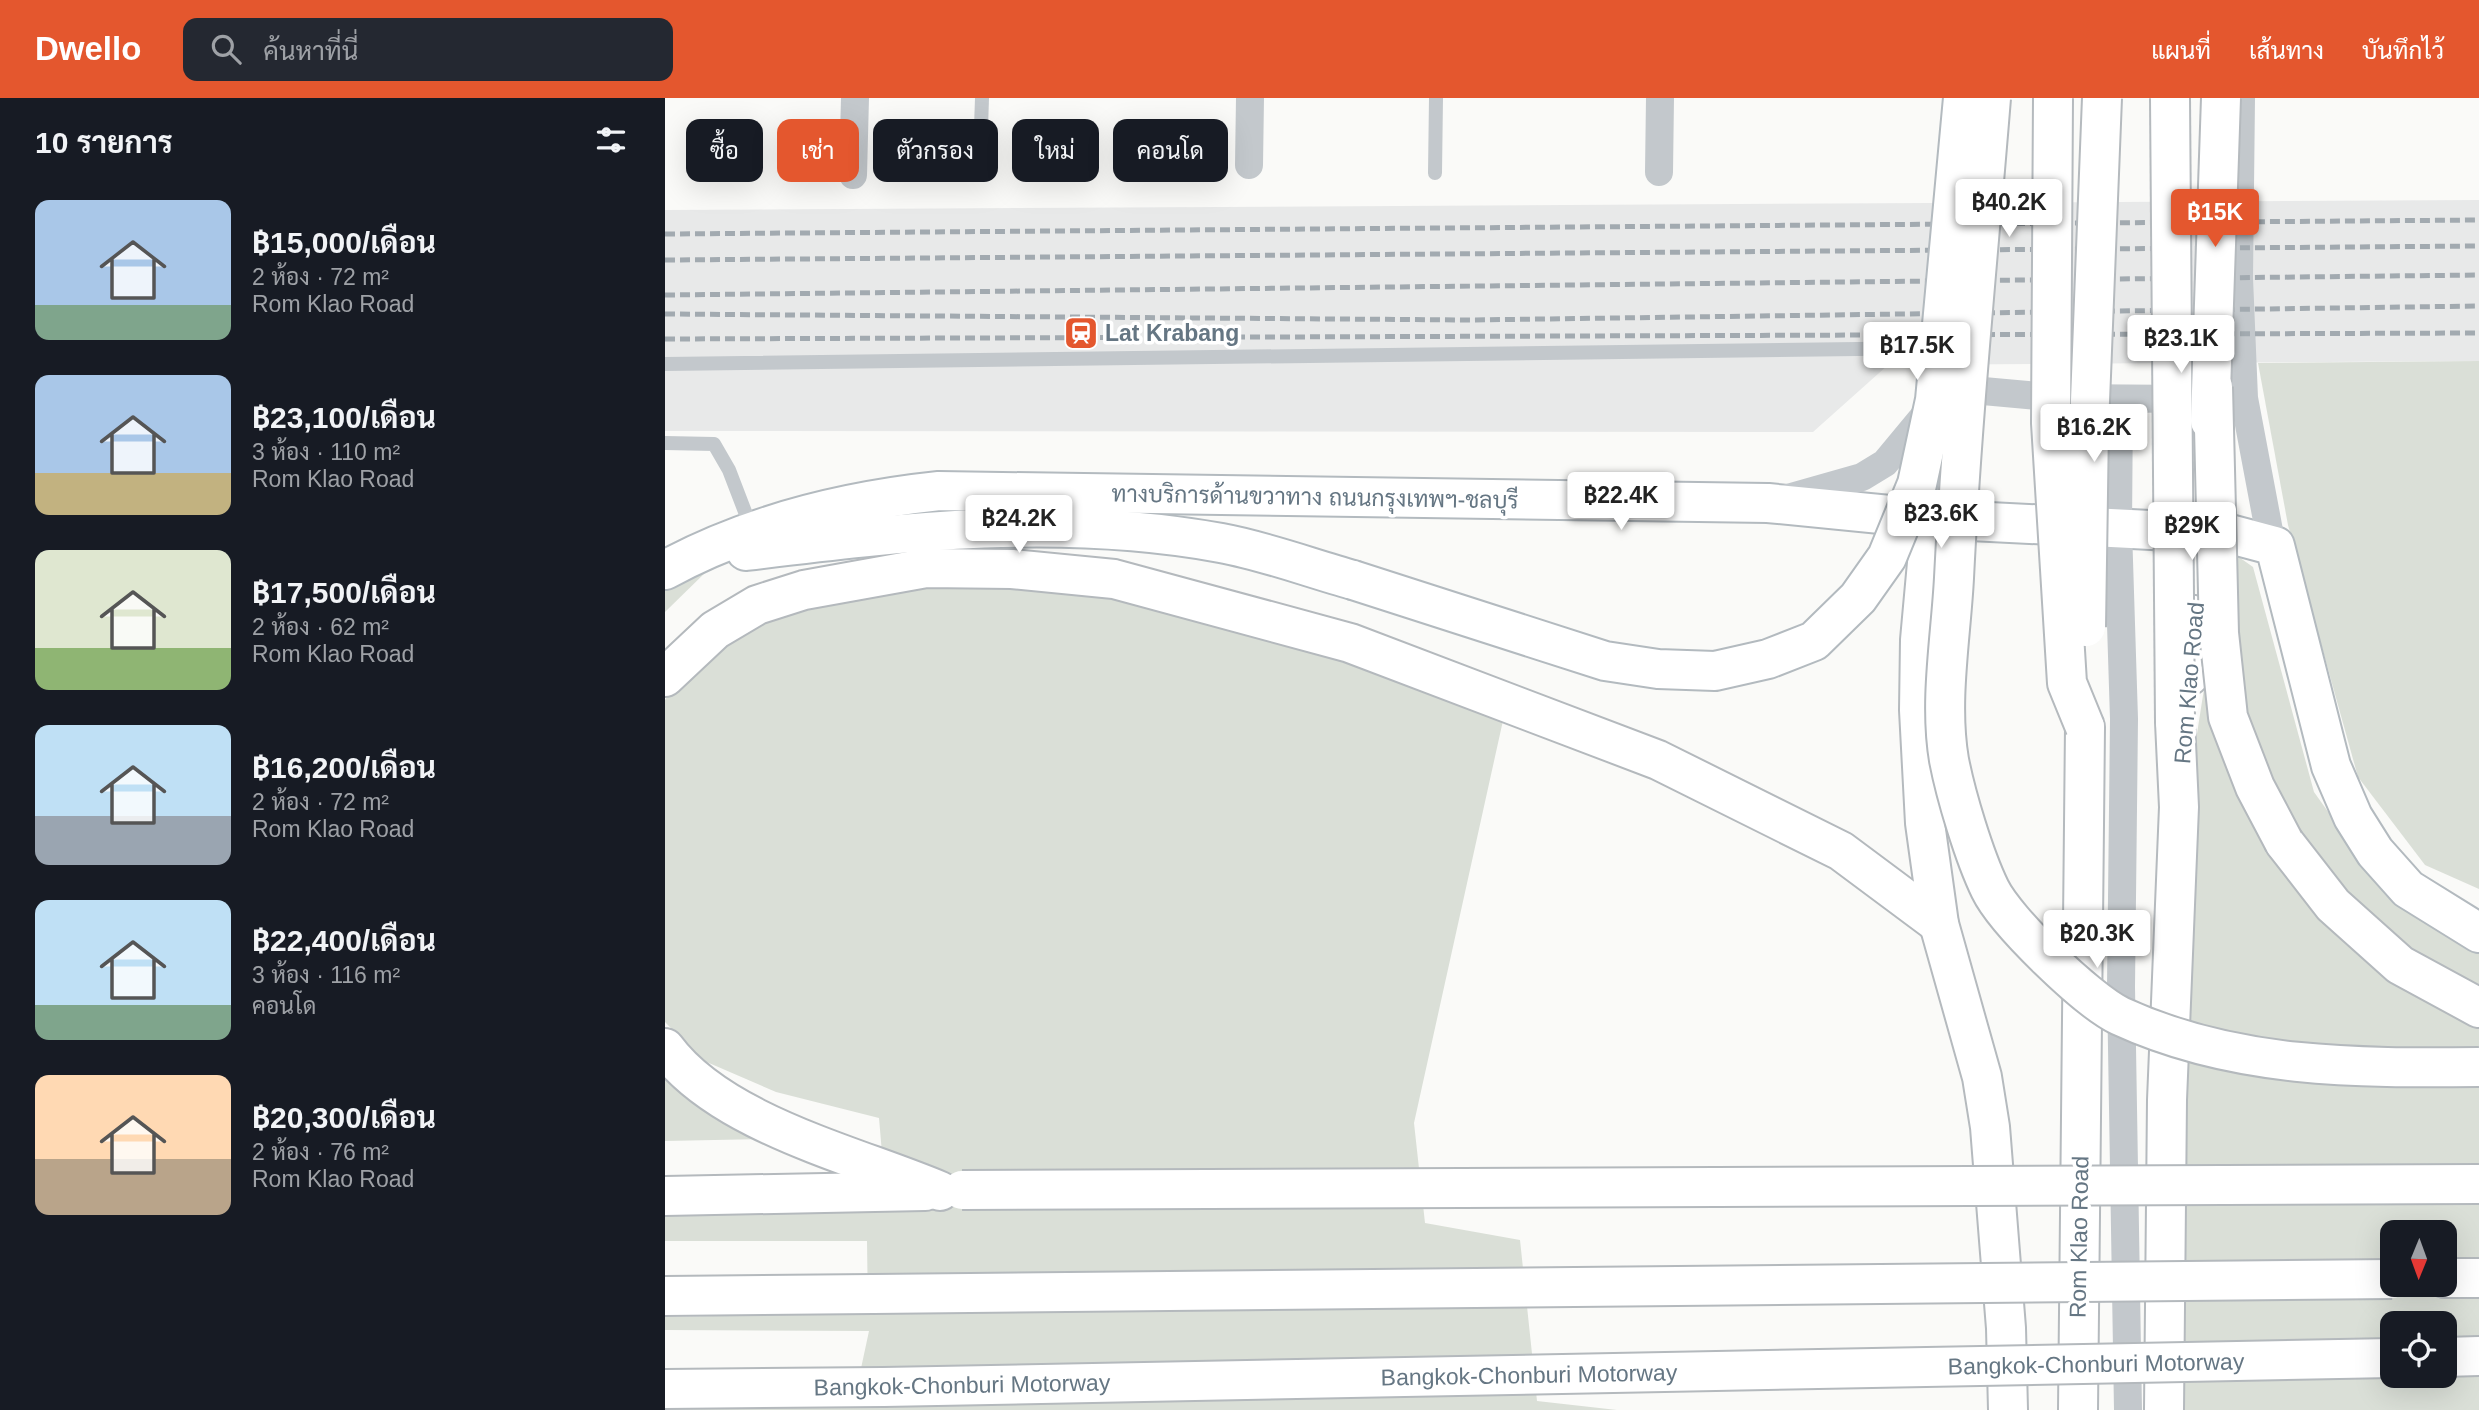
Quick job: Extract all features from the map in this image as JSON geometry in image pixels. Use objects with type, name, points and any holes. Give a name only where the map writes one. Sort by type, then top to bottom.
[{"type":"main road","points":[[675,564],[847,538],[1016,525],[1122,530],[1222,543],[1353,580],[1605,661],[1658,669],[1715,671],[1768,660],[1814,640],[1858,598],[1887,556],[1917,484],[1934,400],[1963,98]]},
{"type":"main road","points":[[1991,98],[1962,423],[1947,696],[1949,759],[1991,892],[2069,980],[2117,1014],[2162,1032],[2259,1059],[2345,1068],[2479,1068]]},
{"type":"main road","name":"Rom Klao Road","points":[[2053,98],[2050,423],[2067,683],[2085,727]]},
{"type":"main road","name":"Rom Klao Road","points":[[2078,1410],[2089,426],[2102,98]]},
{"type":"main road","name":"Rom Klao Road","points":[[2170,98],[2175,722],[2179,807]]},
{"type":"main road","name":"Rom Klao Road","points":[[2164,1410],[2167,1100],[2179,807],[2194,615],[2229,393],[2221,98]]},
{"type":"main road","points":[[2229,393],[2219,633],[2228,717],[2255,787],[2284,842],[2333,905],[2400,965],[2479,1008]]},
{"type":"main road","name":"ทางบริการด้านขวาทาง ถนนกรุงเทพฯ-ชลบุรี","points":[[675,564],[752,531],[814,511],[867,500],[939,491],[1769,503],[1931,519],[2230,534],[2275,546]]},
{"type":"main road","points":[[1931,519],[1920,640],[1919,710],[1925,823],[1939,924],[1982,1077],[1990,1127],[2006,1328],[2008,1410]]},
{"type":"main road","points":[[2275,546],[2331,765],[2353,817],[2375,852],[2408,889],[2479,933]]},
{"type":"main road","points":[[665,677],[715,630],[757,605],[804,590],[926,568],[1012,569],[1114,579],[1350,643],[1658,760],[1841,851],[1939,924]]},
{"type":"main road","points":[[665,1048],[721,1101],[821,1147],[951,1190]]},
{"type":"main road","points":[[665,1196],[951,1190],[2479,1184]]},
{"type":"main road","points":[[2457,1278],[2479,1278]]},
{"type":"main road","points":[[665,1296],[2380,1279]]},
{"type":"main road","points":[[2457,1357],[2479,1356]]},
{"type":"main road","name":"Bangkok-Chonburi Motorway","points":[[665,1389],[2380,1358]]},
{"type":"street","points":[[854,119],[855,98]]},
{"type":"street","points":[[1249,165],[1250,98]]},
{"type":"street","points":[[1659,172],[1660,98]]},
{"type":"street","points":[[1931,519],[1958,348],[1983,248],[2009,98]]},
{"type":"street","points":[[2241,98],[2239,278],[2229,393],[2275,546]]},
{"type":"street","points":[[1925,349],[1951,388]]},
{"type":"street","points":[[1951,388],[2119,400],[2229,393]]},
{"type":"street","points":[[1769,503],[1862,477],[1885,463],[1951,388]]},
{"type":"street","points":[[2119,400],[2118,529],[2124,719],[2121,987],[2128,1410]]},
{"type":"lane","points":[[981,119],[982,98]]},
{"type":"lane","points":[[1435,173],[1436,98]]},
{"type":"lane","points":[[665,364],[1958,348]]},
{"type":"lane","points":[[665,443],[714,444],[729,470],[752,531]]},
{"type":"shaded area","points":[[2479,200],[2479,361],[1888,365],[1813,432],[665,431],[665,210]]},
{"type":"shaded area","points":[[2479,361],[2479,889],[2425,865],[2358,777],[2288,525],[2258,363]]},
{"type":"shaded area","points":[[2226,548],[2253,567],[2314,792],[2378,882],[2479,942],[2479,1410],[2177,1410],[2191,772]]},
{"type":"shaded area","points":[[711,567],[665,612],[665,581]]},
{"type":"shaded area","points":[[932,578],[1067,584],[1295,639],[1504,716],[1414,1123],[1425,1223],[1520,1240],[1537,1401],[1617,1410],[665,1410],[665,1407],[854,1401],[869,1331],[665,1330],[665,1317],[868,1313],[867,1241],[665,1241],[665,1215],[887,1212],[879,1118],[776,1092],[702,1060],[665,1022],[665,700],[682,675],[779,607]]},
{"type":"shaded area","points":[[665,1074],[767,1139],[665,1141]]},
{"type":"railway","points":[[665,234],[2479,220]]},
{"type":"railway","points":[[665,260],[2479,246]]},
{"type":"railway","points":[[665,295],[2479,275]]},
{"type":"railway","points":[[665,314],[1470,320],[2479,306]]},
{"type":"railway","points":[[665,339],[2479,333]]},
{"type":"place","name":"Lat Krabang","points":[[1081,333]]}]
